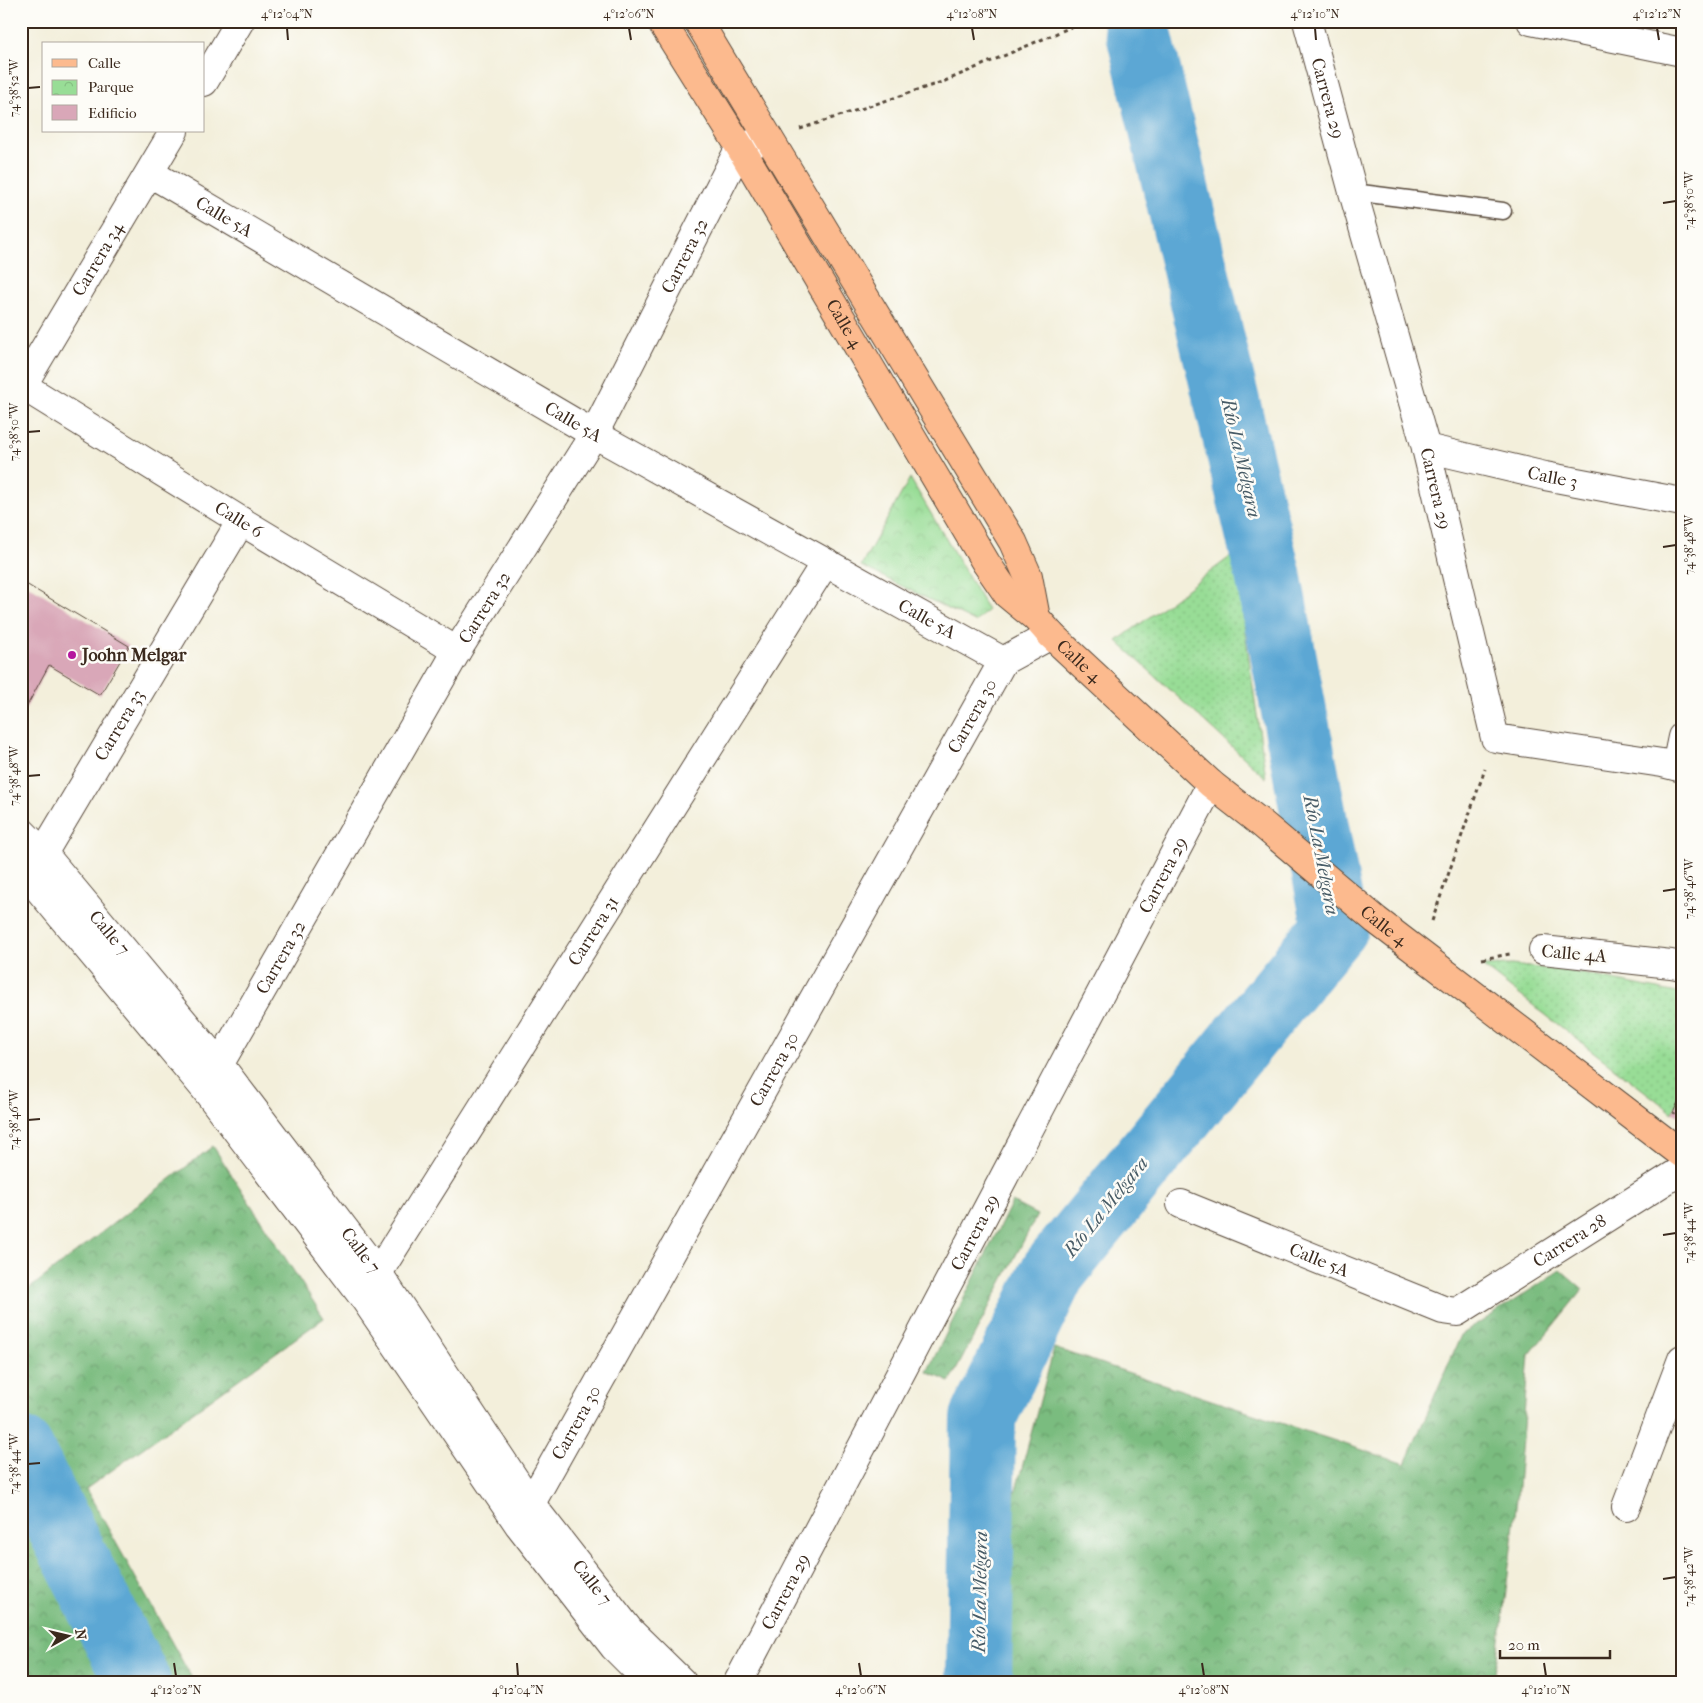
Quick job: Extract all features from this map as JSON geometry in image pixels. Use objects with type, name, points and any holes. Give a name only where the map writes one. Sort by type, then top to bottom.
[{"type":"main road","name":"Calle 4","points":[[661,21],[740,147],[986,563],[1008,595],[1211,784],[1261,823],[1376,920],[1682,1154]]},
{"type":"main road","name":"Calle 4","points":[[698,21],[1013,542],[1028,576],[1044,627]]},
{"type":"street","points":[[205,80],[240,21]]},
{"type":"street","name":"Carrera 29","points":[[1307,21],[1353,192],[1426,448],[1495,738]]},
{"type":"street","points":[[1531,21],[1682,52]]},
{"type":"street","name":"Carrera 34","points":[[22,387],[173,132]]},
{"type":"street","points":[[740,147],[768,139]]},
{"type":"street","name":"Carrera 32","points":[[205,1090],[457,652],[594,434],[740,147]]},
{"type":"street","name":"Calle 5A","points":[[150,173],[594,434],[1003,661]]},
{"type":"street","name":"Calle 6","points":[[22,387],[457,652]]},
{"type":"street","name":"Calle 3","points":[[1426,448],[1546,476],[1682,502]]},
{"type":"street","name":"Carrera 33","points":[[31,866],[241,521]]},
{"type":"street","name":"Carrera 31","points":[[366,1302],[378,1273],[825,563]]},
{"type":"street","name":"Carrera 30","points":[[525,1514],[1003,661],[1044,627]]},
{"type":"street","points":[[1495,738],[1679,767],[1682,737]]},
{"type":"street","name":"Carrera 29","points":[[738,1682],[1211,784]]},
{"type":"street","name":"Calle 7","points":[[21,831],[31,866],[205,1090],[525,1514],[630,1631],[682,1682]]},
{"type":"street","name":"Calle 7","points":[[31,866],[219,1064],[378,1273],[525,1514],[614,1647],[649,1682]]},
{"type":"street","name":"Calle 4A","points":[[1543,950],[1682,966]]},
{"type":"street","name":"Carrera 28","points":[[1457,1312],[1682,1170]]},
{"type":"street","name":"Calle 5A","points":[[1181,1204],[1443,1310],[1457,1312]]},
{"type":"street","points":[[1626,1507],[1682,1359]]},
{"type":"lane","points":[[1353,192],[1503,211]]},
{"type":"path","points":[[768,139],[945,81],[1085,21]]},
{"type":"path","points":[[1428,960],[1495,738]]},
{"type":"path","name":"Calle 4A","points":[[1428,960],[1543,950]]},
{"type":"green space","points":[[910,478],[988,610],[975,622],[861,566]]},
{"type":"green space","points":[[1234,554],[1266,778],[1117,641]]},
{"type":"green space","points":[[1511,965],[1569,971],[1682,994],[1682,1093],[1673,1113],[1482,966]]},
{"type":"green space","points":[[213,1146],[324,1318],[86,1489],[194,1682],[21,1682],[21,1295]]},
{"type":"green space","points":[[1012,1202],[1037,1215],[950,1382],[927,1372]]},
{"type":"green space","points":[[1561,1270],[1583,1289],[1529,1355],[1517,1499],[1495,1682],[1001,1682],[1008,1520],[1054,1348],[1405,1464],[1461,1335]]},
{"type":"building","name":"Joohn Melgar","points":[[21,581],[129,646],[100,695],[49,665],[21,717]]},
{"type":"building","points":[[1682,1093],[1682,1117],[1673,1113]]},
{"type":"waterway","name":"Río La Melgara","points":[[979,1682],[983,1418],[1053,1272],[1335,927],[1268,574],[1136,21]]},
{"type":"waterway","name":"Río La Melgara","points":[[21,1450],[138,1682]]},
{"type":"place","name":"Joohn Melgar","points":[[72,655]]}]
